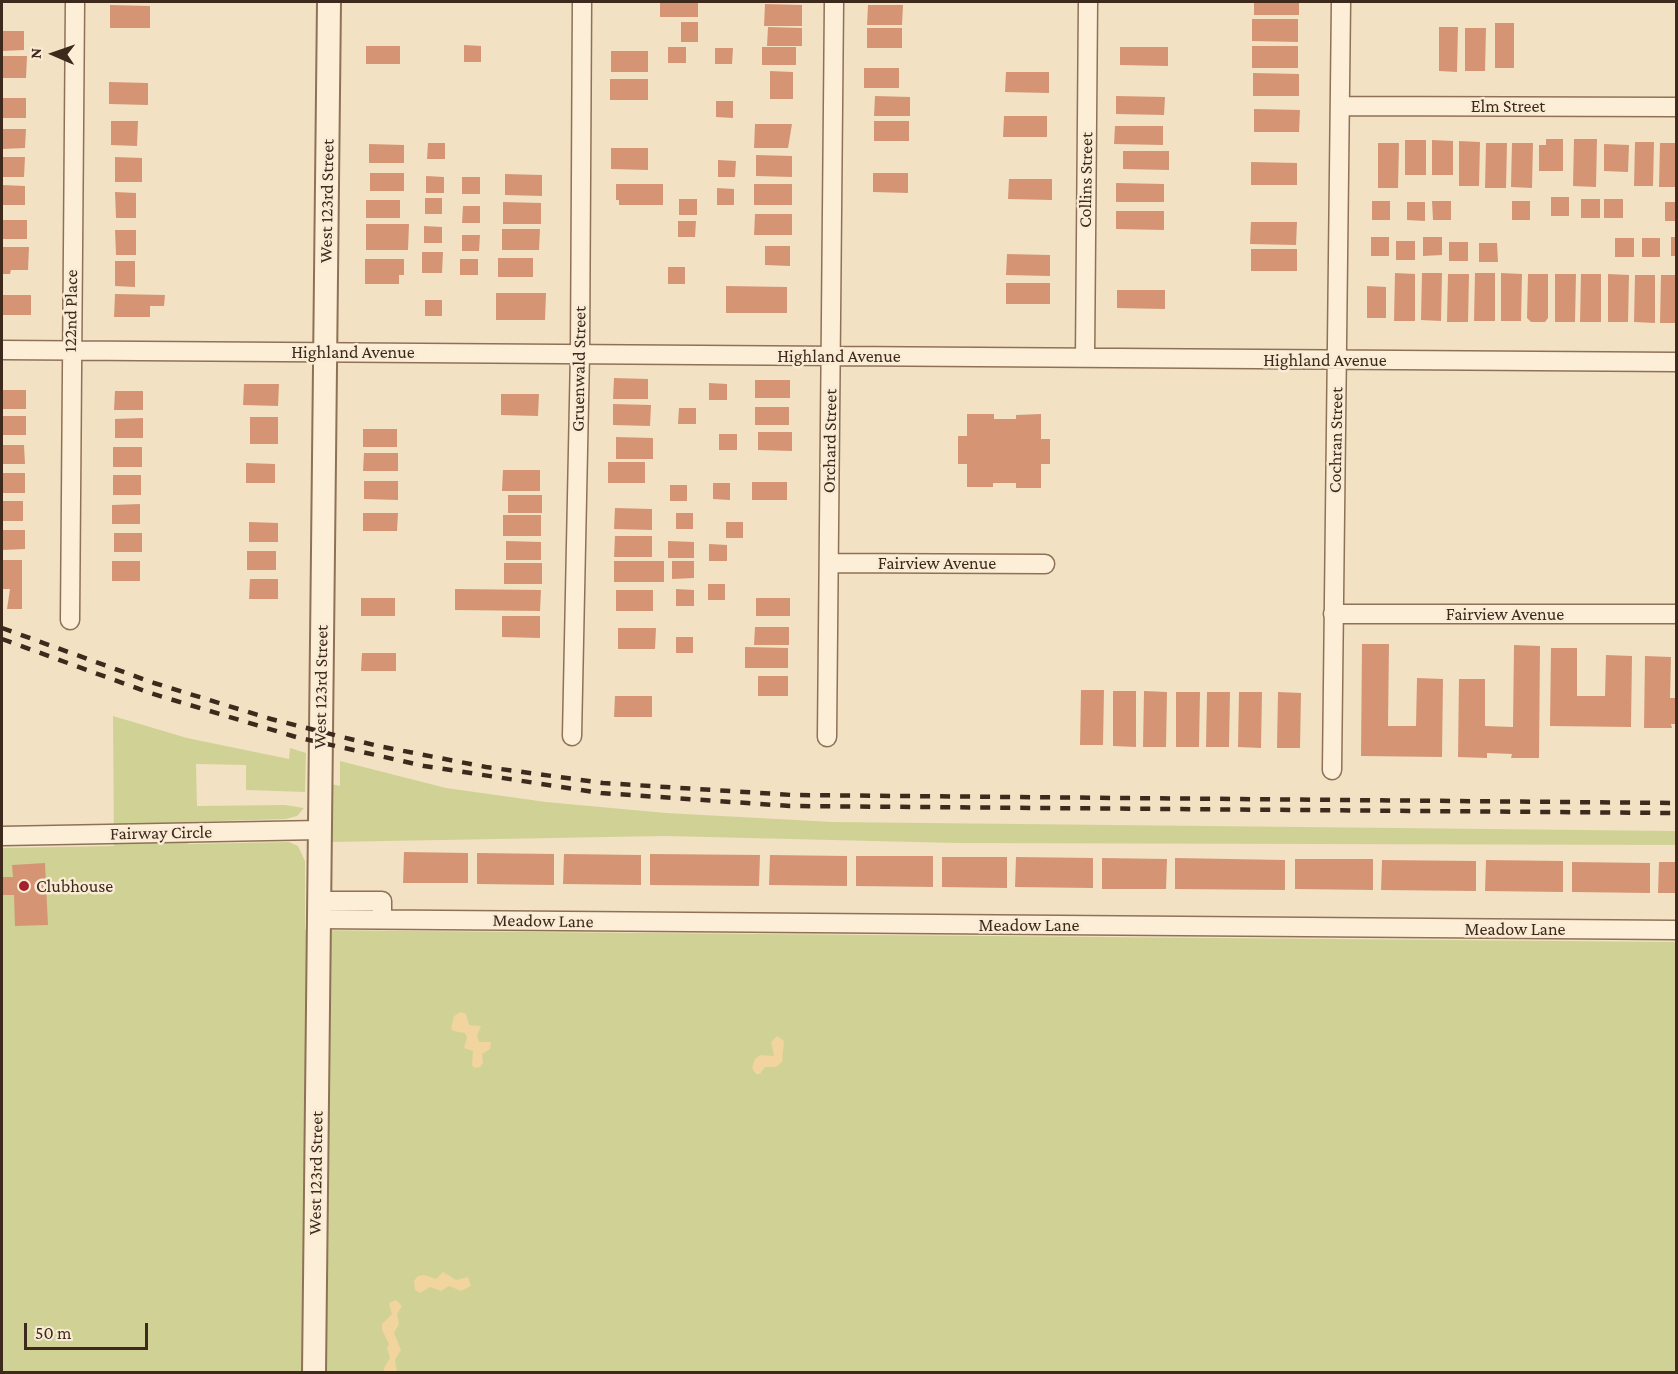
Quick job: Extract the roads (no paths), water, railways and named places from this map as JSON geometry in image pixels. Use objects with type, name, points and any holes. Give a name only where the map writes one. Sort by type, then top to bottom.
[{"type":"street","name":"122nd Place","points":[[70,620],[70,350],[75,2]]},
{"type":"street","name":"West 123rd Street","points":[[314,1372],[329,2]]},
{"type":"street","name":"Gruenwald Street","points":[[572,736],[580,354],[582,2]]},
{"type":"street","name":"Orchard Street","points":[[827,737],[834,2]]},
{"type":"street","name":"Collins Street","points":[[1085,358],[1088,2]]},
{"type":"street","name":"Cochran Street","points":[[1332,770],[1341,2]]},
{"type":"street","name":"Elm Street","points":[[1340,106],[1677,107]]},
{"type":"street","name":"Highland Avenue","points":[[2,350],[1677,363]]},
{"type":"street","name":"Fairview Avenue","points":[[829,563],[1045,564]]},
{"type":"street","name":"Fairview Avenue","points":[[1334,614],[1677,614]]},
{"type":"street","name":"Fairway Circle","points":[[2,836],[320,830]]},
{"type":"street","name":"Meadow Lane","points":[[319,910],[1677,930]]},
{"type":"railway","points":[[2,628],[154,683],[271,719],[378,746],[486,767],[603,783],[792,795],[1676,803]]},
{"type":"railway","points":[[2,639],[150,693],[296,737],[424,766],[601,793],[790,806],[1676,813]]},
{"type":"place","name":"Clubhouse","points":[[24,886]]}]
